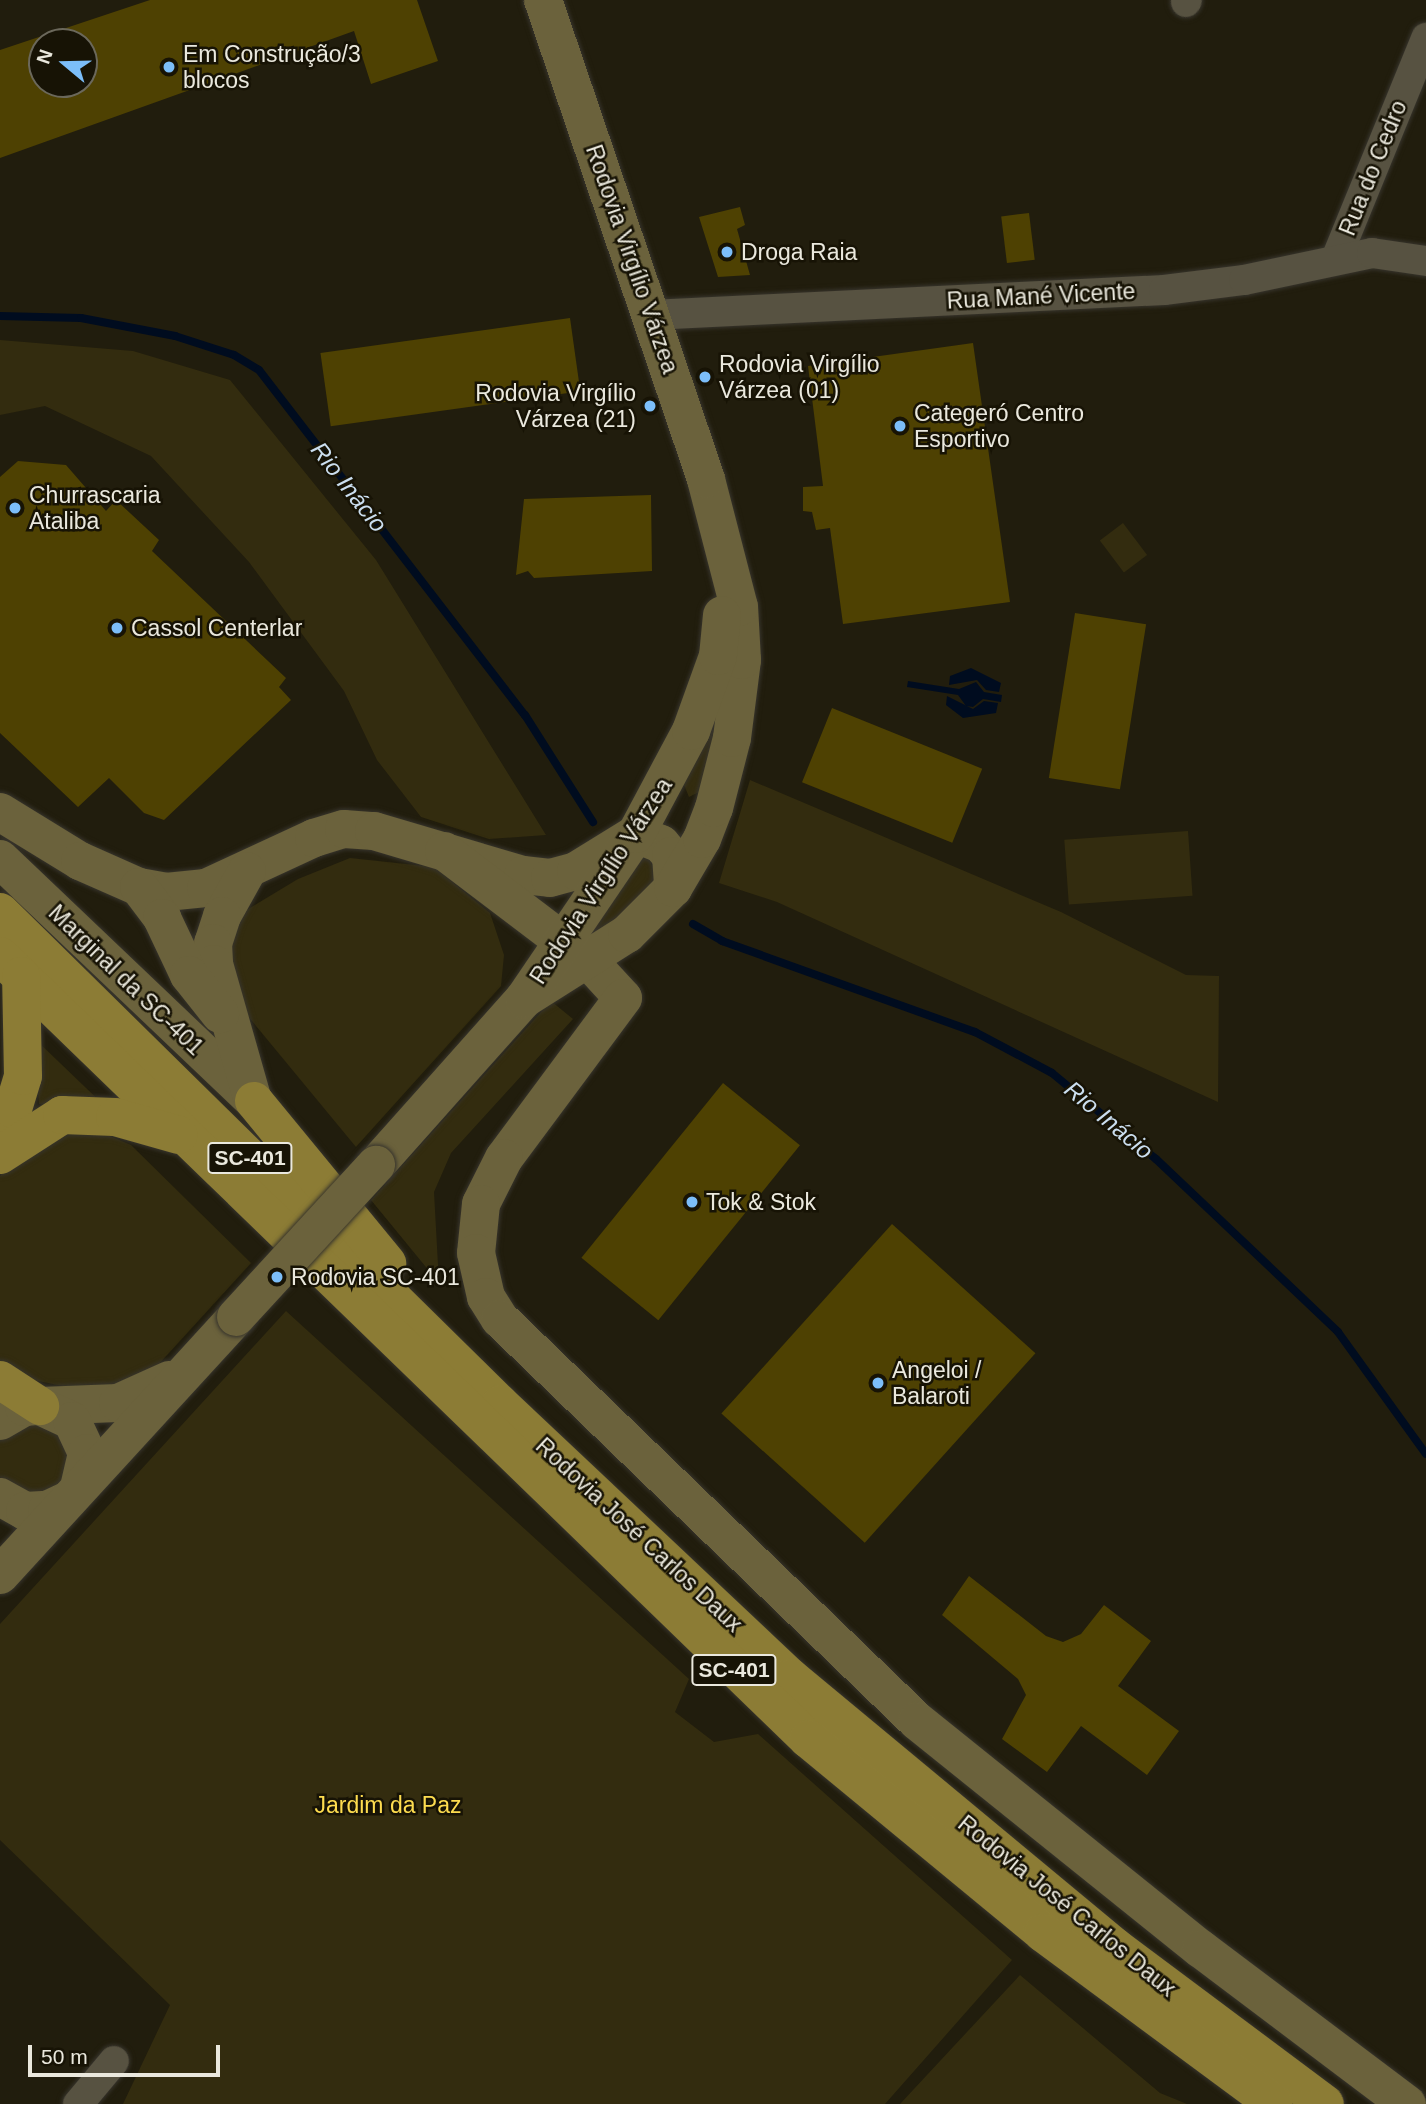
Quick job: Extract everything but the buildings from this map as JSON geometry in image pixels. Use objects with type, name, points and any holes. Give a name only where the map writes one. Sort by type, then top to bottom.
[{"type":"highway","name":"Rodovia José Carlos Daux","points":[[0,912],[500,1404],[725,1618],[877,1752],[1115,1947],[1325,2104]]},
{"type":"highway","points":[[0,1125],[13,1109],[23,1076],[11,966]]},
{"type":"highway","name":"Rodovia José Carlos Daux","points":[[11,966],[184,1137],[808,1739],[1043,1933],[1274,2104]]},
{"type":"highway","points":[[254,1101],[500,1404]]},
{"type":"highway","points":[[0,1155],[62,1115],[115,1117],[184,1137]]},
{"type":"highway","points":[[0,1380],[40,1406]]},
{"type":"main road","name":"Rodovia Virgílio Várzea","points":[[0,1575],[376,1165],[533,986],[576,952],[627,934],[673,888],[702,839],[714,808],[732,738],[742,660],[739,607],[717,519],[651,315],[543,0]]},
{"type":"main road","name":"Rodovia Virgílio Várzea","points":[[576,952],[691,731],[718,656],[722,617],[717,519]]},
{"type":"main road","points":[[671,771],[674,800],[699,811],[714,808]]},
{"type":"main road","points":[[0,812],[80,861],[139,887],[183,892],[247,871],[314,838],[344,829],[374,831],[523,875],[550,878],[576,871],[636,834],[661,844],[671,856],[673,888]]},
{"type":"main road","points":[[444,852],[576,952],[623,998],[503,1158],[481,1204],[476,1253],[486,1297],[500,1319],[917,1721],[1201,1949],[1407,2104]]},
{"type":"main road","name":"Marginal da SC-401","points":[[0,859],[254,1101]]},
{"type":"main road","points":[[247,871],[213,943],[219,992],[254,1101]]},
{"type":"main road","points":[[139,887],[166,926],[189,975],[229,1025]]},
{"type":"main road","points":[[519,911],[531,930],[533,986]]},
{"type":"main road","points":[[0,1421],[24,1407],[118,1403],[186,1371]]},
{"type":"main road","points":[[0,1497],[25,1511],[47,1510],[74,1494],[87,1453],[82,1436],[72,1421],[40,1406]]},
{"type":"street","name":"Rua do Cedro","points":[[1336,259],[1426,38]]},
{"type":"street","name":"Rua Mané Vicente","points":[[651,315],[1164,289],[1244,280],[1336,259],[1393,253],[1426,261]]},
{"type":"street","points":[[78,2104],[114,2061]]},
{"type":"green space","points":[[0,340],[133,351],[230,380],[376,560],[546,835],[489,839],[421,817],[377,760],[344,691],[249,562],[151,456],[45,406],[0,415]]},
{"type":"green space","points":[[1123,523],[1147,555],[1124,572],[1100,540]]},
{"type":"green space","points":[[718,726],[709,787],[689,797],[682,780],[709,728]]},
{"type":"green space","points":[[750,780],[1061,912],[1186,975],[1219,976],[1218,1102],[777,902],[719,883]]},
{"type":"green space","points":[[1188,831],[1193,896],[1069,904],[1064,840]]},
{"type":"green space","points":[[639,857],[650,860],[656,878],[621,922],[589,935]]},
{"type":"green space","points":[[350,858],[434,867],[490,913],[504,955],[501,986],[356,1147],[233,998],[228,947],[240,914],[298,879]]},
{"type":"green space","points":[[551,1001],[573,1019],[451,1153],[434,1192],[439,1283],[371,1200]]},
{"type":"green space","points":[[34,1038],[110,1111],[39,1104]]},
{"type":"green space","points":[[96,1130],[131,1145],[251,1263],[147,1377],[96,1393],[19,1377],[0,1363],[0,1176],[19,1156],[57,1135]]},
{"type":"green space","name":"Jardim da Paz","points":[[286,1311],[689,1679],[675,1712],[714,1742],[758,1734],[1012,1960],[885,2104],[123,2104],[170,2005],[0,1840],[0,1624]]},
{"type":"green space","points":[[27,1420],[66,1439],[68,1472],[54,1489],[31,1496],[7,1486],[0,1477],[0,1438]]},
{"type":"green space","points":[[1020,1975],[1160,2093],[1187,2104],[900,2104]]},
{"type":"water","points":[[971,668],[1001,683],[999,692],[986,690],[977,680],[949,685],[950,676]]},
{"type":"water","points":[[908,681],[959,689],[976,682],[984,692],[1002,695],[1001,702],[983,699],[973,707],[966,706],[958,695],[907,687]]},
{"type":"water","points":[[947,696],[973,709],[984,701],[998,703],[996,713],[963,718],[946,705]]},
{"type":"waterway","name":"Rio Inácio","points":[[0,316],[81,318],[175,336],[234,355],[259,370],[525,715],[593,822]]},
{"type":"waterway","name":"Rio Inácio","points":[[693,924],[722,941],[975,1032],[1052,1073],[1156,1159],[1338,1332],[1426,1454]]},
{"type":"place","name":"Em Construção/3 blocos","points":[[169,67]]},
{"type":"place","name":"Droga Raia","points":[[727,252]]},
{"type":"place","name":"Rodovia Virgílio Várzea (01)","points":[[705,377]]},
{"type":"place","name":"Rodovia Virgílio Várzea (21)","points":[[650,406]]},
{"type":"place","name":"Categeró Centro Esportivo","points":[[900,426]]},
{"type":"place","name":"Churrascaria Ataliba","points":[[15,508]]},
{"type":"place","name":"Cassol Centerlar","points":[[117,628]]},
{"type":"place","name":"Tok & Stok","points":[[692,1202]]},
{"type":"place","name":"Rodovia SC-401","points":[[277,1277]]},
{"type":"place","name":"Angeloi / Balaroti","points":[[878,1383]]}]
